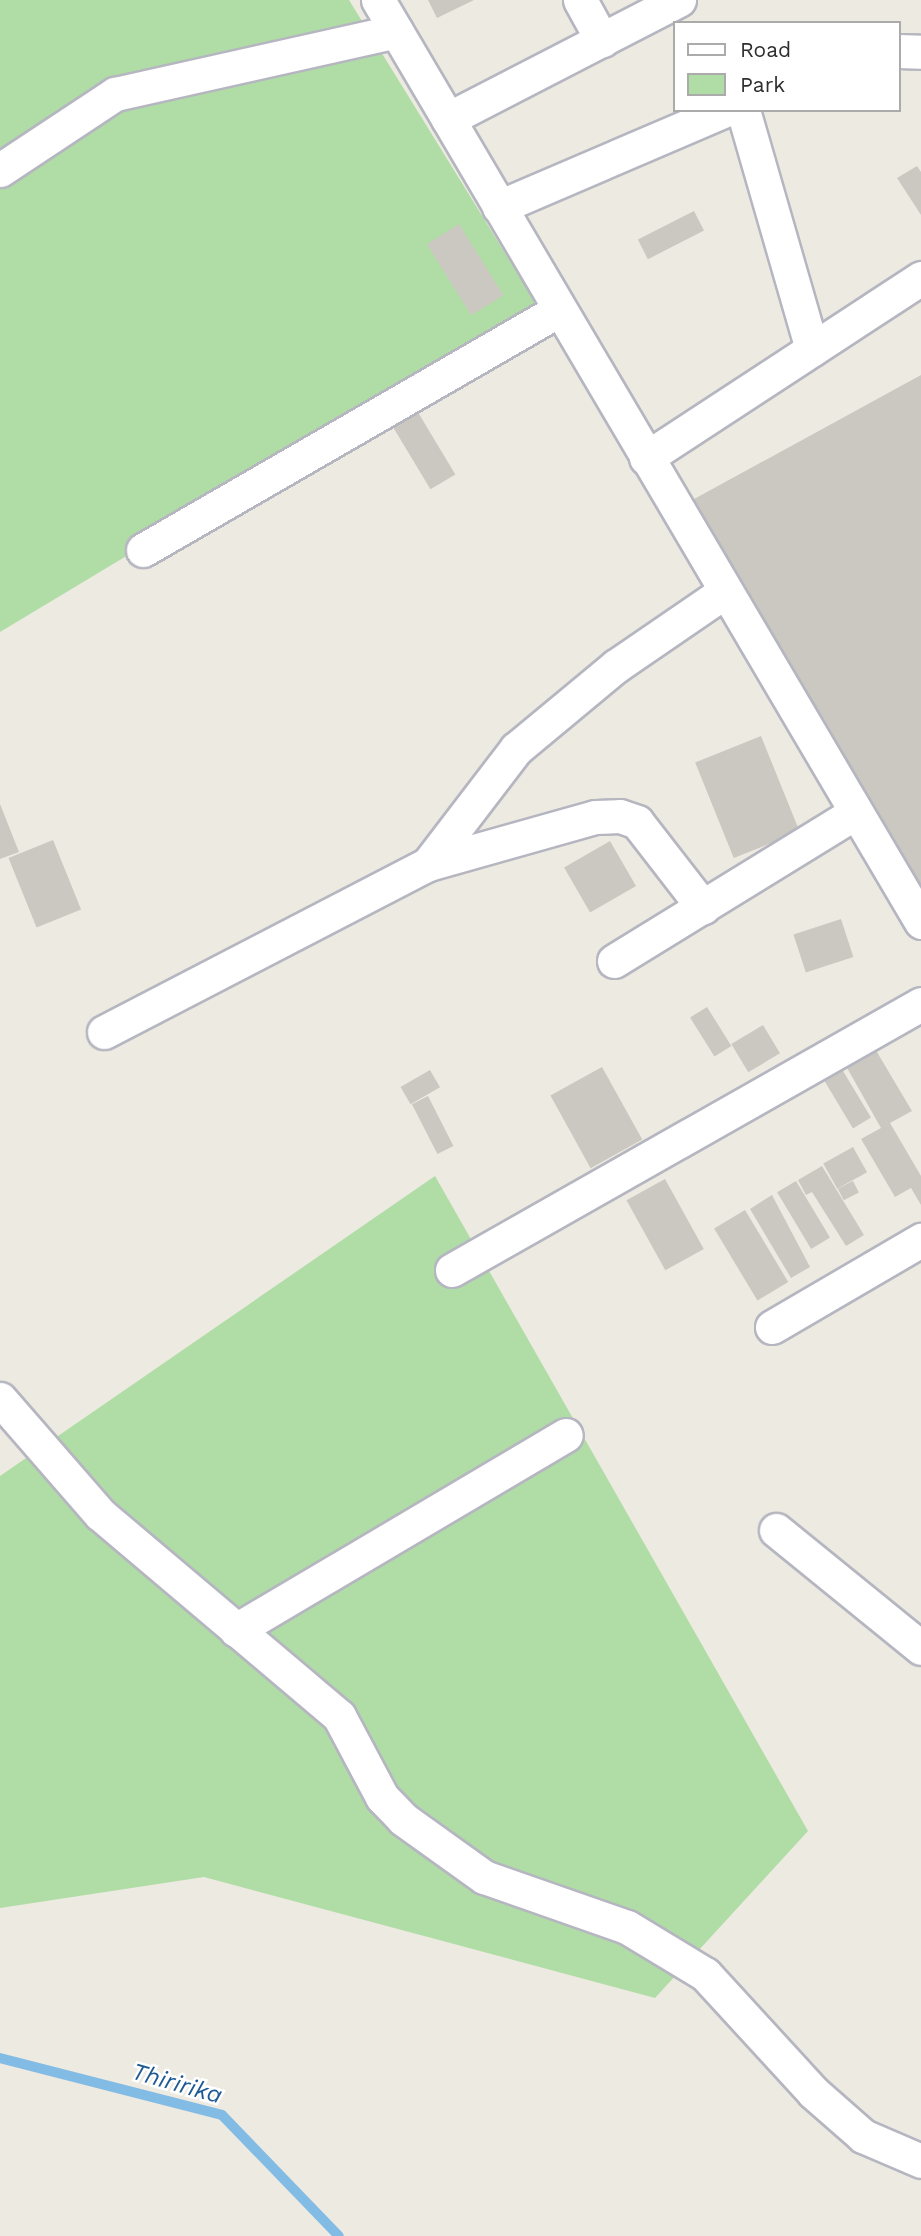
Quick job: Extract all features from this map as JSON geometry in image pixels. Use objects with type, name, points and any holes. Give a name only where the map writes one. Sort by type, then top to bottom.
[{"type":"street","points":[[378,0],[724,592],[921,922]]},
{"type":"street","points":[[580,0],[602,40]]},
{"type":"street","points":[[448,119],[678,0]]},
{"type":"street","points":[[0,170],[115,94],[396,31]]},
{"type":"street","points":[[900,51],[921,52]]},
{"type":"street","points":[[499,207],[720,112]]},
{"type":"street","points":[[744,112],[812,349]]},
{"type":"street","points":[[646,458],[921,278]]},
{"type":"street","points":[[143,550],[559,310]]},
{"type":"street","points":[[428,864],[516,749],[617,666],[724,592]]},
{"type":"street","points":[[614,961],[855,813]]},
{"type":"street","points":[[104,1032],[428,864],[595,817],[620,816],[637,822],[703,906]]},
{"type":"street","points":[[452,1270],[921,1004]]},
{"type":"street","points":[[772,1327],[921,1240]]},
{"type":"street","points":[[0,1399],[100,1514],[339,1716],[382,1797],[403,1819],[484,1877],[627,1927],[705,1974],[813,2092],[863,2136],[921,2161]]},
{"type":"street","points":[[236,1630],[566,1435]]},
{"type":"street","points":[[776,1530],[921,1648]]},
{"type":"green space","points":[[0,0],[349,0],[539,308],[0,632]]},
{"type":"green space","points":[[435,1176],[808,1831],[655,1998],[204,1877],[0,1908],[0,1476]]},
{"type":"building","points":[[428,0],[474,0],[437,18]]},
{"type":"building","points":[[917,166],[921,172],[921,215],[897,178]]},
{"type":"building","points":[[694,211],[704,231],[648,259],[638,240]]},
{"type":"building","points":[[459,224],[504,295],[471,315],[427,244]]},
{"type":"building","points":[[921,375],[921,901],[685,504]]},
{"type":"building","points":[[410,399],[455,474],[430,489],[385,414]]},
{"type":"building","points":[[761,736],[800,831],[734,858],[695,763]]},
{"type":"building","points":[[0,804],[19,852],[0,859]]},
{"type":"building","points":[[53,840],[81,910],[37,928],[8,858]]},
{"type":"building","points":[[610,841],[636,886],[590,913],[564,868]]},
{"type":"building","points":[[841,919],[853,957],[806,972],[793,934]]},
{"type":"building","points":[[707,1007],[731,1046],[714,1057],[690,1018]]},
{"type":"building","points":[[763,1025],[780,1053],[748,1072],[731,1044]]},
{"type":"building","points":[[871,1042],[912,1111],[890,1123],[921,1176],[921,1205],[911,1188],[895,1197],[861,1139],[881,1128],[842,1059]]},
{"type":"building","points":[[837,1061],[871,1118],[853,1128],[819,1072]]},
{"type":"building","points":[[602,1067],[642,1140],[591,1168],[550,1096]]},
{"type":"building","points":[[430,1070],[440,1087],[411,1104],[401,1087]]},
{"type":"building","points":[[428,1096],[453,1146],[437,1154],[412,1104]]},
{"type":"building","points":[[853,1147],[867,1172],[837,1189],[823,1163]]},
{"type":"building","points":[[822,1166],[864,1235],[846,1246],[812,1192],[806,1195],[798,1180]]},
{"type":"building","points":[[665,1179],[704,1249],[665,1270],[627,1200]]},
{"type":"building","points":[[796,1181],[830,1238],[811,1249],[777,1192]]},
{"type":"building","points":[[853,1181],[859,1193],[844,1200],[838,1189]]},
{"type":"building","points":[[772,1195],[810,1267],[791,1278],[750,1209]]},
{"type":"building","points":[[745,1210],[788,1282],[757,1301],[714,1229]]},
{"type":"waterway","name":"Thiririka","points":[[0,2058],[222,2115],[339,2236]]}]
